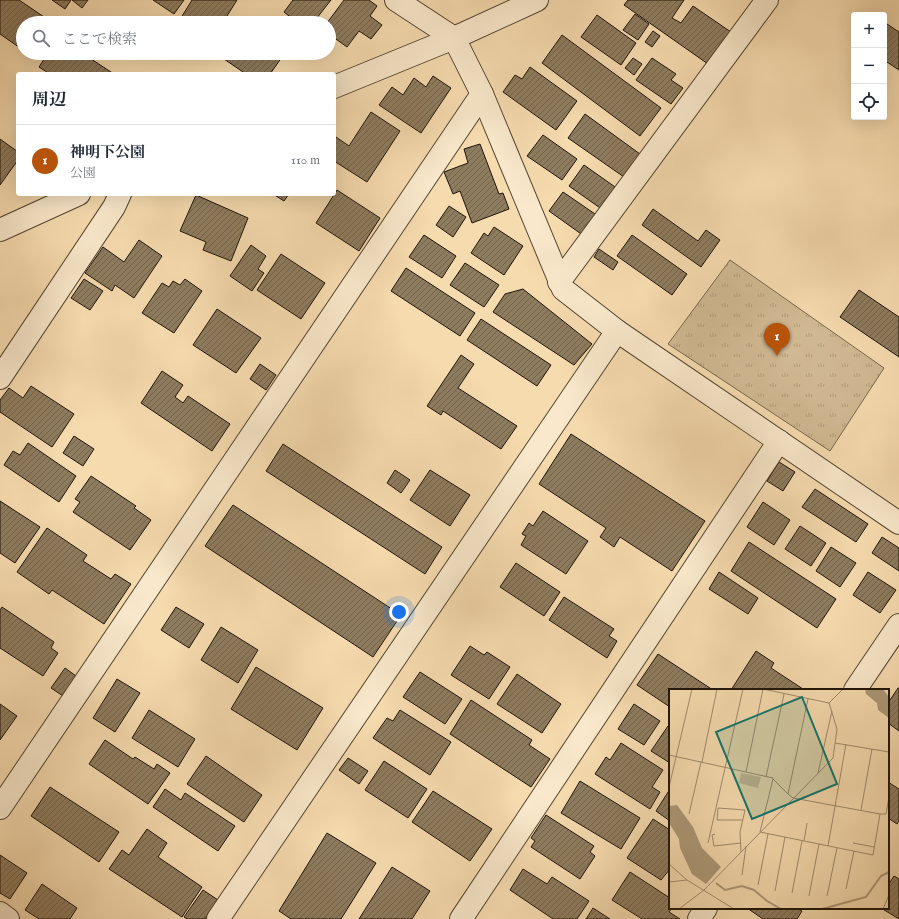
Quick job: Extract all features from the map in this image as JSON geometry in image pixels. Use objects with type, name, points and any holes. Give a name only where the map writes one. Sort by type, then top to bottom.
[{"type":"street","points":[[396,0],[454,38],[482,94],[563,289],[617,331],[899,523]]},
{"type":"street","points":[[336,86],[454,38],[537,0]]},
{"type":"street","points":[[559,282],[767,0]]},
{"type":"street","points":[[0,808],[482,94]]},
{"type":"street","points":[[0,230],[75,196]]},
{"type":"street","points":[[0,378],[114,207],[119,196]]},
{"type":"street","points":[[218,919],[617,331]]},
{"type":"street","points":[[461,919],[779,441]]},
{"type":"street","points":[[856,689],[899,625]]},
{"type":"street","points":[[698,919],[705,909]]},
{"type":"street","points":[[0,913],[8,919]]},
{"type":"green space","points":[[730,260],[884,368],[830,451],[668,344]]},
{"type":"building","points":[[0,0],[19,0],[43,16],[16,16],[16,45],[0,34]]},
{"type":"building","points":[[52,0],[71,0],[65,9]]},
{"type":"building","points":[[72,0],[88,0],[82,8]]},
{"type":"building","points":[[153,0],[184,0],[174,14]]},
{"type":"building","points":[[192,0],[237,0],[227,16],[182,16]]},
{"type":"building","points":[[293,0],[331,0],[318,16],[289,16],[284,12]]},
{"type":"building","points":[[344,0],[369,0],[377,6],[370,16],[382,25],[371,39],[359,31],[347,47],[336,39],[336,16],[332,16]]},
{"type":"building","points":[[628,0],[684,0],[672,18],[681,23],[693,6],[731,32],[708,64],[624,5]]},
{"type":"building","points":[[635,14],[649,24],[638,40],[623,30]]},
{"type":"building","points":[[597,15],[636,43],[621,65],[581,37]]},
{"type":"building","points":[[887,24],[899,32],[899,70],[887,62]]},
{"type":"building","points":[[653,31],[660,36],[652,47],[645,42]]},
{"type":"building","points":[[562,35],[661,108],[640,136],[542,63]]},
{"type":"building","points":[[633,58],[642,64],[634,75],[625,68]]},
{"type":"building","points":[[652,58],[676,74],[671,80],[683,88],[671,104],[636,80]]},
{"type":"building","points":[[44,60],[93,60],[111,72],[47,72],[39,67]]},
{"type":"building","points":[[225,60],[280,60],[271,72],[243,72]]},
{"type":"building","points":[[530,67],[577,101],[556,130],[503,92],[515,75],[522,79]]},
{"type":"building","points":[[433,76],[451,88],[421,133],[379,105],[392,87],[403,95],[414,78],[426,87]]},
{"type":"building","points":[[371,112],[400,131],[367,182],[336,162],[336,137],[349,146]]},
{"type":"building","points":[[585,114],[640,154],[624,177],[568,138]]},
{"type":"building","points":[[543,135],[577,159],[562,180],[527,156]]},
{"type":"building","points":[[0,139],[16,151],[16,163],[0,185]]},
{"type":"building","points":[[480,144],[499,194],[503,193],[509,209],[472,223],[460,191],[453,194],[444,172],[468,163],[464,149]]},
{"type":"building","points":[[584,165],[618,189],[603,210],[569,186]]},
{"type":"building","points":[[337,190],[380,218],[359,251],[316,223],[333,196],[336,196]]},
{"type":"building","points":[[563,192],[598,216],[584,236],[549,211]]},
{"type":"building","points":[[196,196],[248,218],[231,261],[203,250],[206,242],[180,231]]},
{"type":"building","points":[[276,196],[288,196],[284,201]]},
{"type":"building","points":[[449,206],[466,217],[453,237],[436,225]]},
{"type":"building","points":[[653,209],[698,241],[706,230],[720,240],[701,267],[642,225]]},
{"type":"building","points":[[494,227],[523,246],[504,275],[471,253],[484,233],[488,236]]},
{"type":"building","points":[[424,235],[456,256],[442,278],[409,257]]},
{"type":"building","points":[[632,235],[687,274],[672,295],[617,256]]},
{"type":"building","points":[[139,240],[162,256],[134,298],[115,285],[112,291],[85,273],[103,247],[124,262]]},
{"type":"building","points":[[251,245],[266,256],[258,269],[264,273],[252,291],[230,276]]},
{"type":"building","points":[[599,249],[618,262],[613,270],[594,257]]},
{"type":"building","points":[[281,254],[325,283],[301,319],[257,290]]},
{"type":"building","points":[[465,263],[499,285],[484,307],[450,285]]},
{"type":"building","points":[[406,268],[475,313],[460,336],[391,291]]},
{"type":"building","points":[[84,279],[103,291],[90,310],[71,298]]},
{"type":"building","points":[[185,279],[202,291],[174,333],[142,313],[162,283],[169,287],[173,281],[180,285]]},
{"type":"building","points":[[523,289],[592,344],[574,365],[493,312],[505,294]]},
{"type":"building","points":[[859,290],[899,317],[899,357],[840,317]]},
{"type":"building","points":[[217,309],[261,338],[236,373],[193,345]]},
{"type":"building","points":[[481,319],[551,365],[537,386],[467,340]]},
{"type":"building","points":[[461,355],[474,364],[458,388],[517,426],[501,449],[443,411],[441,415],[427,406]]},
{"type":"building","points":[[260,364],[276,375],[266,390],[250,379]]},
{"type":"building","points":[[162,371],[183,385],[175,397],[183,403],[188,396],[230,424],[212,451],[141,403]]},
{"type":"building","points":[[31,386],[74,414],[52,447],[0,412],[0,400],[9,388],[23,398]]},
{"type":"building","points":[[571,434],[705,521],[672,571],[620,537],[614,547],[600,537],[606,528],[539,484]]},
{"type":"building","points":[[74,436],[94,449],[83,466],[63,453]]},
{"type":"building","points":[[28,443],[76,476],[59,502],[4,465],[13,451],[20,455]]},
{"type":"building","points":[[283,444],[442,547],[425,574],[266,471]]},
{"type":"building","points":[[779,462],[795,472],[783,491],[767,481]]},
{"type":"building","points":[[395,470],[410,480],[401,493],[387,483]]},
{"type":"building","points":[[430,470],[470,495],[450,526],[410,500]]},
{"type":"building","points":[[91,476],[136,506],[134,508],[151,520],[130,550],[73,512],[80,502],[75,499]]},
{"type":"building","points":[[815,489],[868,524],[856,542],[802,507]]},
{"type":"building","points":[[0,501],[40,527],[15,563],[0,553]]},
{"type":"building","points":[[763,502],[790,520],[774,545],[747,527]]},
{"type":"building","points":[[233,505],[401,615],[373,657],[205,546]]},
{"type":"building","points":[[543,511],[588,541],[566,574],[521,545],[526,536],[522,534],[529,523],[533,526]]},
{"type":"building","points":[[800,526],[826,543],[811,566],[785,549]]},
{"type":"building","points":[[47,528],[87,555],[83,561],[111,579],[115,574],[131,584],[104,624],[52,590],[49,594],[17,572]]},
{"type":"building","points":[[882,537],[899,548],[899,571],[872,553]]},
{"type":"building","points":[[749,542],[836,599],[817,628],[731,571]]},
{"type":"building","points":[[831,547],[856,563],[840,587],[816,571]]},
{"type":"building","points":[[516,563],[560,592],[544,616],[500,587]]},
{"type":"building","points":[[719,572],[758,598],[748,614],[709,589]]},
{"type":"building","points":[[868,572],[896,590],[880,613],[853,595]]},
{"type":"building","points":[[564,597],[614,629],[609,636],[617,641],[607,658],[549,620]]},
{"type":"building","points":[[2,607],[54,642],[51,648],[58,653],[43,676],[0,648],[0,610]]},
{"type":"building","points":[[176,607],[204,624],[189,648],[161,630]]},
{"type":"building","points":[[221,627],[258,650],[238,683],[201,660]]},
{"type":"building","points":[[470,646],[484,655],[487,652],[510,667],[489,699],[451,675]]},
{"type":"building","points":[[756,651],[774,663],[771,668],[803,689],[732,689]]},
{"type":"building","points":[[658,654],[711,689],[669,689],[669,706],[637,685]]},
{"type":"building","points":[[256,667],[323,708],[297,750],[231,709]]},
{"type":"building","points":[[65,668],[76,676],[63,696],[51,688]]},
{"type":"building","points":[[420,672],[462,699],[445,724],[403,697]]},
{"type":"building","points":[[517,674],[561,704],[542,733],[497,704]]},
{"type":"building","points":[[117,679],[140,693],[115,732],[93,718]]},
{"type":"building","points":[[899,688],[899,731],[889,724],[889,702]]},
{"type":"building","points":[[471,700],[532,740],[529,745],[550,759],[531,787],[450,734]]},
{"type":"building","points":[[0,704],[17,716],[0,740]]},
{"type":"building","points":[[634,704],[660,721],[644,745],[618,729]]},
{"type":"building","points":[[149,710],[195,739],[178,767],[132,738]]},
{"type":"building","points":[[400,710],[451,742],[430,775],[373,738],[387,718],[393,721]]},
{"type":"building","points":[[668,726],[669,726],[669,762],[651,751]]},
{"type":"building","points":[[105,740],[133,759],[135,757],[154,769],[157,764],[170,773],[148,804],[89,764]]},
{"type":"building","points":[[621,743],[663,770],[652,787],[660,792],[650,809],[595,774],[606,757],[610,760]]},
{"type":"building","points":[[206,756],[262,795],[244,822],[187,784]]},
{"type":"building","points":[[348,758],[368,771],[359,784],[339,770]]},
{"type":"building","points":[[384,761],[427,789],[408,818],[365,790]]},
{"type":"building","points":[[580,781],[640,818],[621,849],[561,813]]},
{"type":"building","points":[[889,783],[899,789],[899,821],[897,824],[889,819]]},
{"type":"building","points":[[50,787],[119,832],[99,862],[31,816]]},
{"type":"building","points":[[165,789],[181,800],[185,793],[235,826],[218,851],[153,807]]},
{"type":"building","points":[[433,791],[492,829],[470,861],[412,822]]},
{"type":"building","points":[[669,791],[669,820],[656,811]]},
{"type":"building","points":[[546,815],[594,846],[590,852],[595,856],[580,879],[531,847],[535,841],[531,838]]},
{"type":"building","points":[[653,819],[669,829],[669,870],[661,880],[627,858]]},
{"type":"building","points":[[147,829],[167,843],[158,857],[202,887],[182,917],[109,869],[122,850],[129,855]]},
{"type":"building","points":[[327,833],[376,863],[341,919],[291,919],[279,911]]},
{"type":"building","points":[[0,855],[27,873],[10,899],[0,893]]},
{"type":"building","points":[[392,867],[430,891],[412,919],[359,919]]},
{"type":"building","points":[[523,869],[547,884],[552,877],[589,901],[577,919],[553,919],[510,890]]},
{"type":"building","points":[[630,872],[669,897],[669,909],[671,909],[669,912],[680,919],[642,919],[612,900]]},
{"type":"building","points":[[894,876],[899,879],[899,919],[883,909],[889,909],[889,884]]},
{"type":"building","points":[[42,884],[77,908],[70,919],[39,919],[25,910]]},
{"type":"building","points":[[203,890],[218,900],[205,919],[187,919],[184,917]]},
{"type":"building","points":[[593,908],[610,919],[586,919]]},
{"type":"building","points":[[748,909],[799,909],[802,911],[797,919],[763,919]]},
{"type":"place","name":"神明下公園","points":[[777,356]]}]
